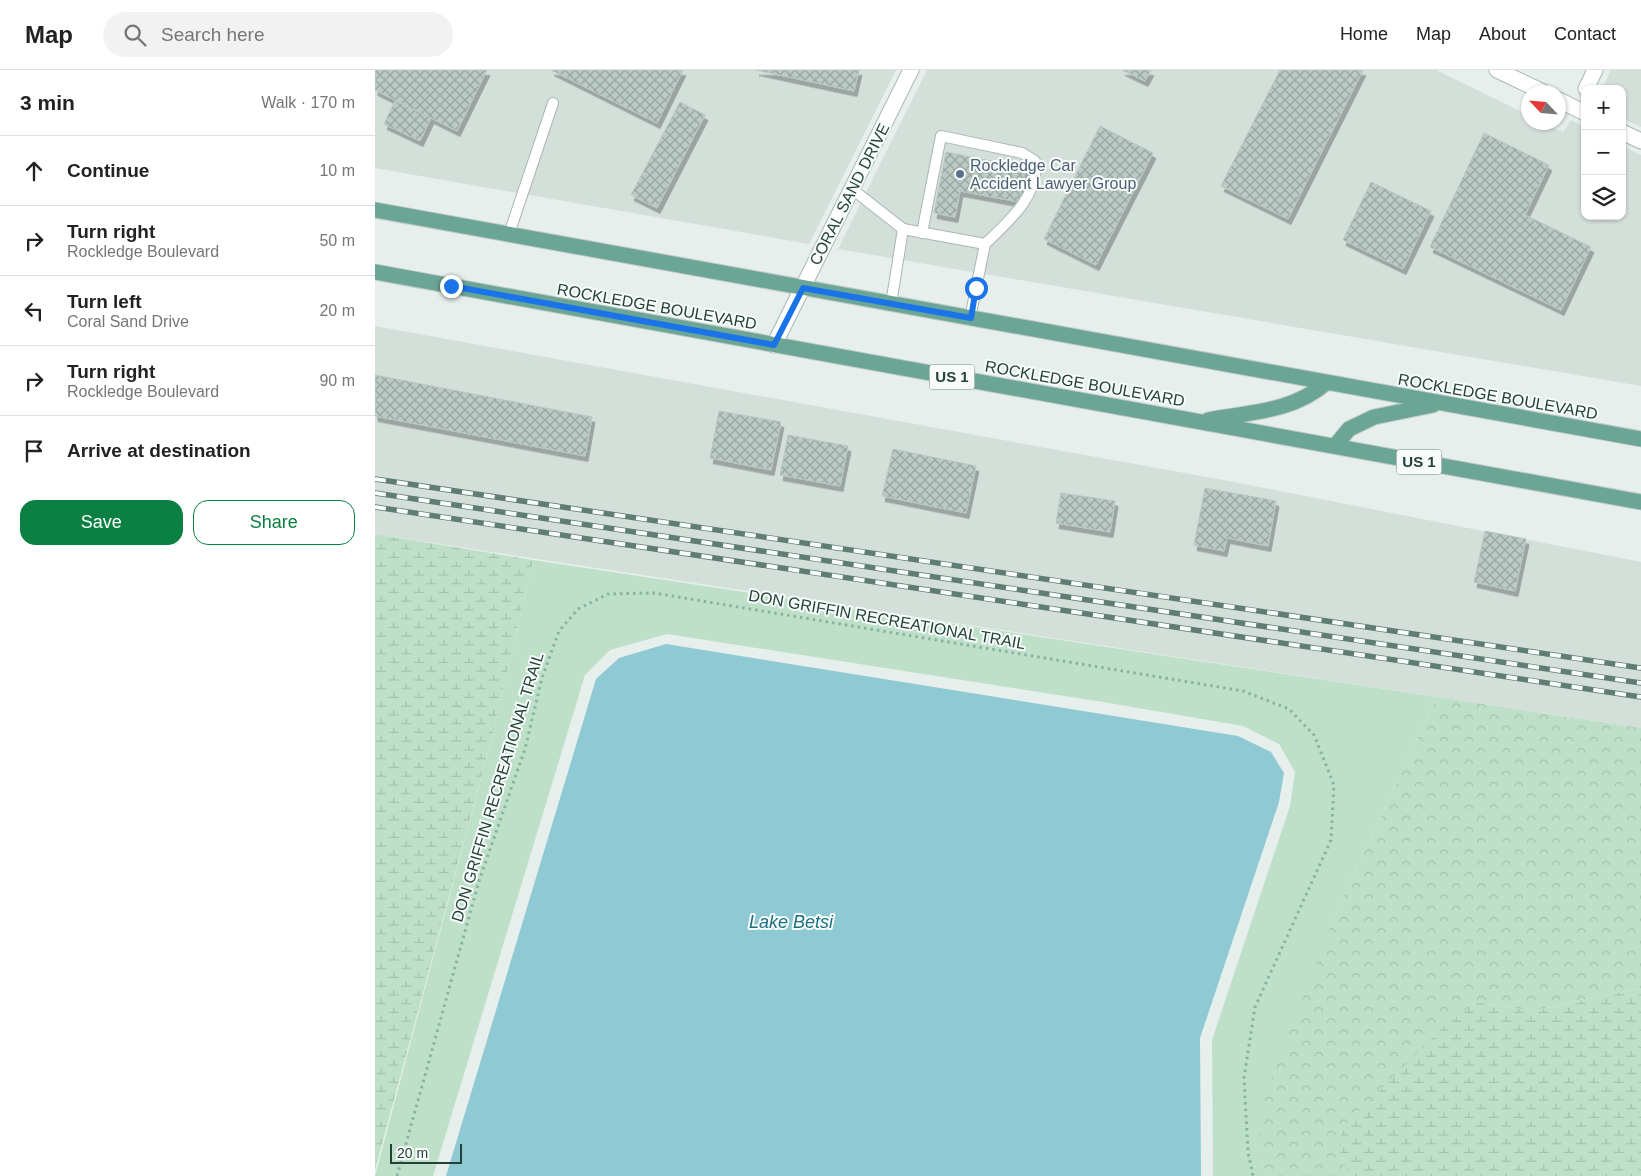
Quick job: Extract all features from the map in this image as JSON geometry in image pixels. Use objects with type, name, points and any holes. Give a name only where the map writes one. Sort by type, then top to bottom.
[{"type":"main road","name":"ROCKLEDGE BOULEVARD","points":[[375,210],[1641,440]]},
{"type":"main road","name":"ROCKLEDGE BOULEVARD","points":[[375,272],[1641,502]]},
{"type":"main road","points":[[1197,421],[1287,406],[1311,396],[1326,383]]},
{"type":"main road","points":[[1335,446],[1349,429],[1374,418],[1441,404]]},
{"type":"street","name":"CORAL SAND DRIVE","points":[[774,345],[911,70]]},
{"type":"street","points":[[1497,70],[1528,85]]},
{"type":"street","points":[[1588,85],[1595,70]]},
{"type":"street","points":[[1566,104],[1581,111]]},
{"type":"street","points":[[1626,134],[1641,141]]},
{"type":"lane","points":[[509,234],[553,103]]},
{"type":"lane","points":[[922,233],[941,136],[1022,153],[1035,161],[1037,175],[1019,210],[985,244],[971,318]]},
{"type":"lane","points":[[852,189],[903,229],[985,244]]},
{"type":"lane","points":[[891,304],[903,229]]},
{"type":"path","name":"DON GRIFFIN RECREATIONAL TRAIL","points":[[397,1176],[479,881],[525,749],[542,678],[559,632],[578,609],[608,594],[654,593],[1243,692],[1289,710],[1315,735],[1334,785],[1331,840],[1255,1007],[1244,1078],[1248,1152],[1253,1176]]},
{"type":"shaded area","points":[[375,70],[896,70],[809,244],[375,168]]},
{"type":"shaded area","points":[[927,70],[1436,70],[1521,112],[1521,130],[1559,130],[1563,132],[1571,120],[1581,125],[1581,220],[1626,220],[1626,148],[1641,155],[1641,386],[838,249]]},
{"type":"shaded area","points":[[1611,70],[1641,70],[1641,127],[1626,120],[1626,85],[1604,85]]},
{"type":"shaded area","points":[[375,326],[1234,482],[1641,562],[1641,728],[375,534]]},
{"type":"green space","points":[[375,534],[533,560],[491,741],[375,1170]]},
{"type":"green space","points":[[533,560],[1437,697],[1336,913],[1257,1148],[1267,1176],[1213,1176],[1212,1040],[1290,806],[1295,772],[1279,744],[1243,726],[1103,702],[667,634],[610,650],[585,675],[433,1176],[375,1176],[491,741]]},
{"type":"green space","points":[[1437,697],[1641,728],[1641,988],[1531,1011],[1475,1002],[1340,1160],[1351,1176],[1267,1176],[1257,1148],[1266,1092],[1336,913]]},
{"type":"green space","points":[[1641,988],[1641,1176],[1351,1176],[1340,1160],[1341,1129],[1443,1027],[1476,1002],[1531,1011]]},
{"type":"water","name":"Lake Betsi","points":[[666,644],[1238,736],[1271,752],[1284,773],[1279,802],[1200,1038],[1201,1176],[446,1176],[596,679],[619,658]]},
{"type":"building","points":[[375,70],[487,70],[457,131],[375,90]]},
{"type":"building","points":[[551,70],[683,70],[657,123]]},
{"type":"building","points":[[756,70],[859,70],[854,91]]},
{"type":"building","points":[[1122,70],[1151,70],[1145,81]]},
{"type":"building","points":[[1280,70],[1363,70],[1288,219],[1221,186]]},
{"type":"building","points":[[395,101],[431,118],[420,141],[384,124]]},
{"type":"building","points":[[680,102],[705,115],[657,208],[631,195]]},
{"type":"building","points":[[1100,126],[1153,153],[1096,265],[1044,239]]},
{"type":"building","points":[[1484,133],[1549,165],[1525,215],[1591,247],[1561,310],[1430,247]]},
{"type":"building","points":[[946,152],[1026,168],[1019,202],[960,191],[955,217],[934,213]]},
{"type":"building","points":[[1371,182],[1431,211],[1403,269],[1343,240]]},
{"type":"building","points":[[375,375],[592,417],[585,456],[375,416]]},
{"type":"building","points":[[719,411],[781,422],[771,470],[710,458]]},
{"type":"building","points":[[788,435],[848,446],[840,486],[780,475]]},
{"type":"building","points":[[893,449],[976,466],[966,513],[882,496]]},
{"type":"building","points":[[1205,488],[1276,501],[1268,546],[1227,538],[1224,551],[1194,545]]},
{"type":"building","points":[[1061,493],[1115,501],[1110,532],[1056,523]]},
{"type":"building","points":[[1485,531],[1526,539],[1515,591],[1474,582]]},
{"type":"railway","points":[[375,479],[1641,668]]},
{"type":"railway","points":[[375,493],[1641,683]]},
{"type":"railway","points":[[375,507],[1641,697]]},
{"type":"place","name":"Rockledge Car Accident Lawyer Group","points":[[960,174]]},
{"type":"route","points":[[451,286],[774,345],[803,288],[971,318],[976,288]]}]
